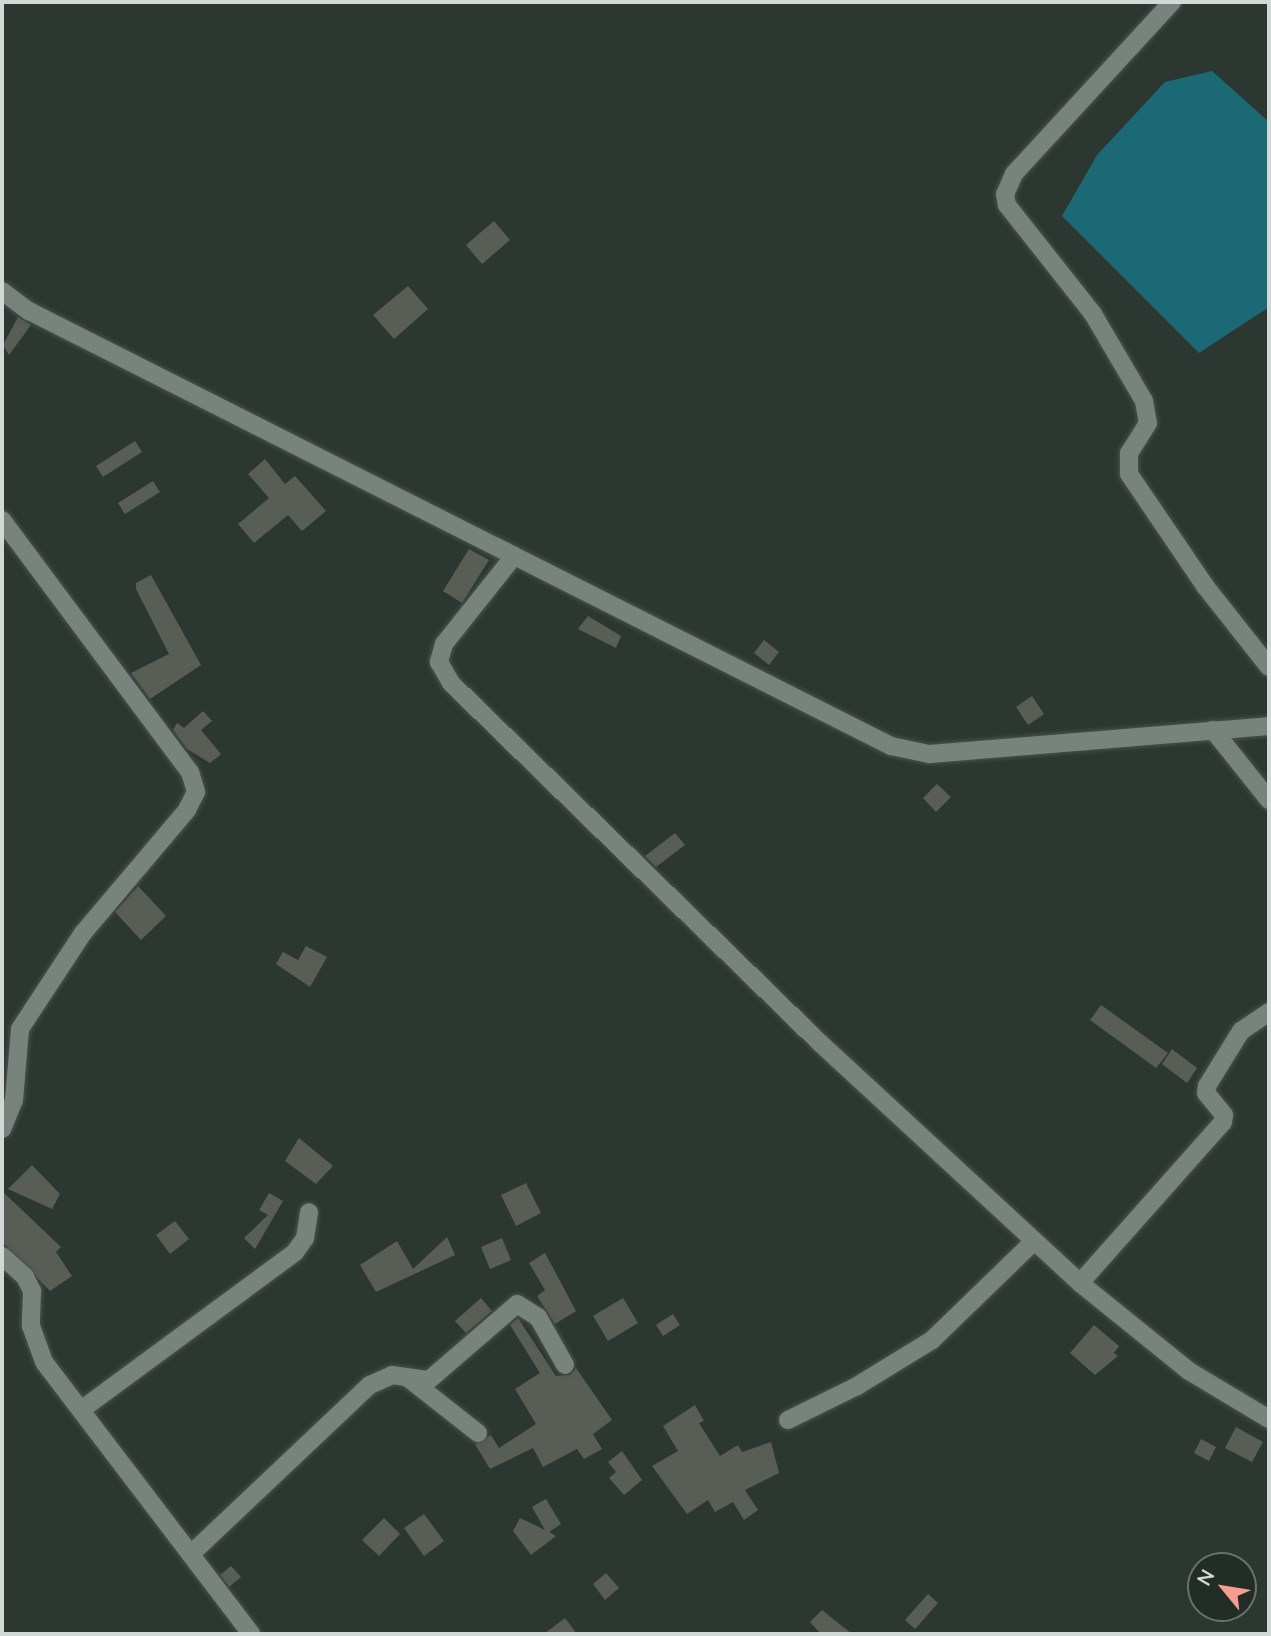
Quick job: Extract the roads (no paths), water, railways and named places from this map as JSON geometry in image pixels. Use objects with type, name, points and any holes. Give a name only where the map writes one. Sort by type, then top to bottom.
[{"type":"street","points":[[1172,2],[1014,174],[1005,194],[1013,215],[1053,258],[1093,314],[1146,408],[1126,460],[1129,474],[1205,586],[1269,667]]},
{"type":"street","points":[[2,291],[29,311],[514,556],[909,751],[930,754],[1269,726]]},
{"type":"street","points":[[2,520],[190,772],[196,792],[187,810],[83,933],[10,1033],[14,1100],[2,1129]]},
{"type":"street","points":[[514,556],[444,644],[439,662],[450,683],[818,1042],[1080,1283],[1189,1371],[1269,1419]]},
{"type":"street","points":[[1213,730],[1269,800]]},
{"type":"street","points":[[1080,1283],[1223,1122],[1224,1115],[1206,1093],[1208,1086],[1241,1031],[1269,1013]]},
{"type":"street","points":[[81,1410],[295,1252],[305,1238],[309,1212]]},
{"type":"street","points":[[788,1420],[857,1386],[932,1340],[1034,1241]]},
{"type":"street","points":[[2,1256],[25,1277],[32,1291],[31,1326],[44,1362],[250,1634]]},
{"type":"street","points":[[191,1553],[370,1385],[392,1375],[429,1380],[519,1303],[538,1317],[565,1365]]},
{"type":"street","points":[[408,1378],[478,1433]]},
{"type":"water","points":[[1212,71],[1269,122],[1269,307],[1199,353],[1062,216],[1097,155],[1165,82]]}]
